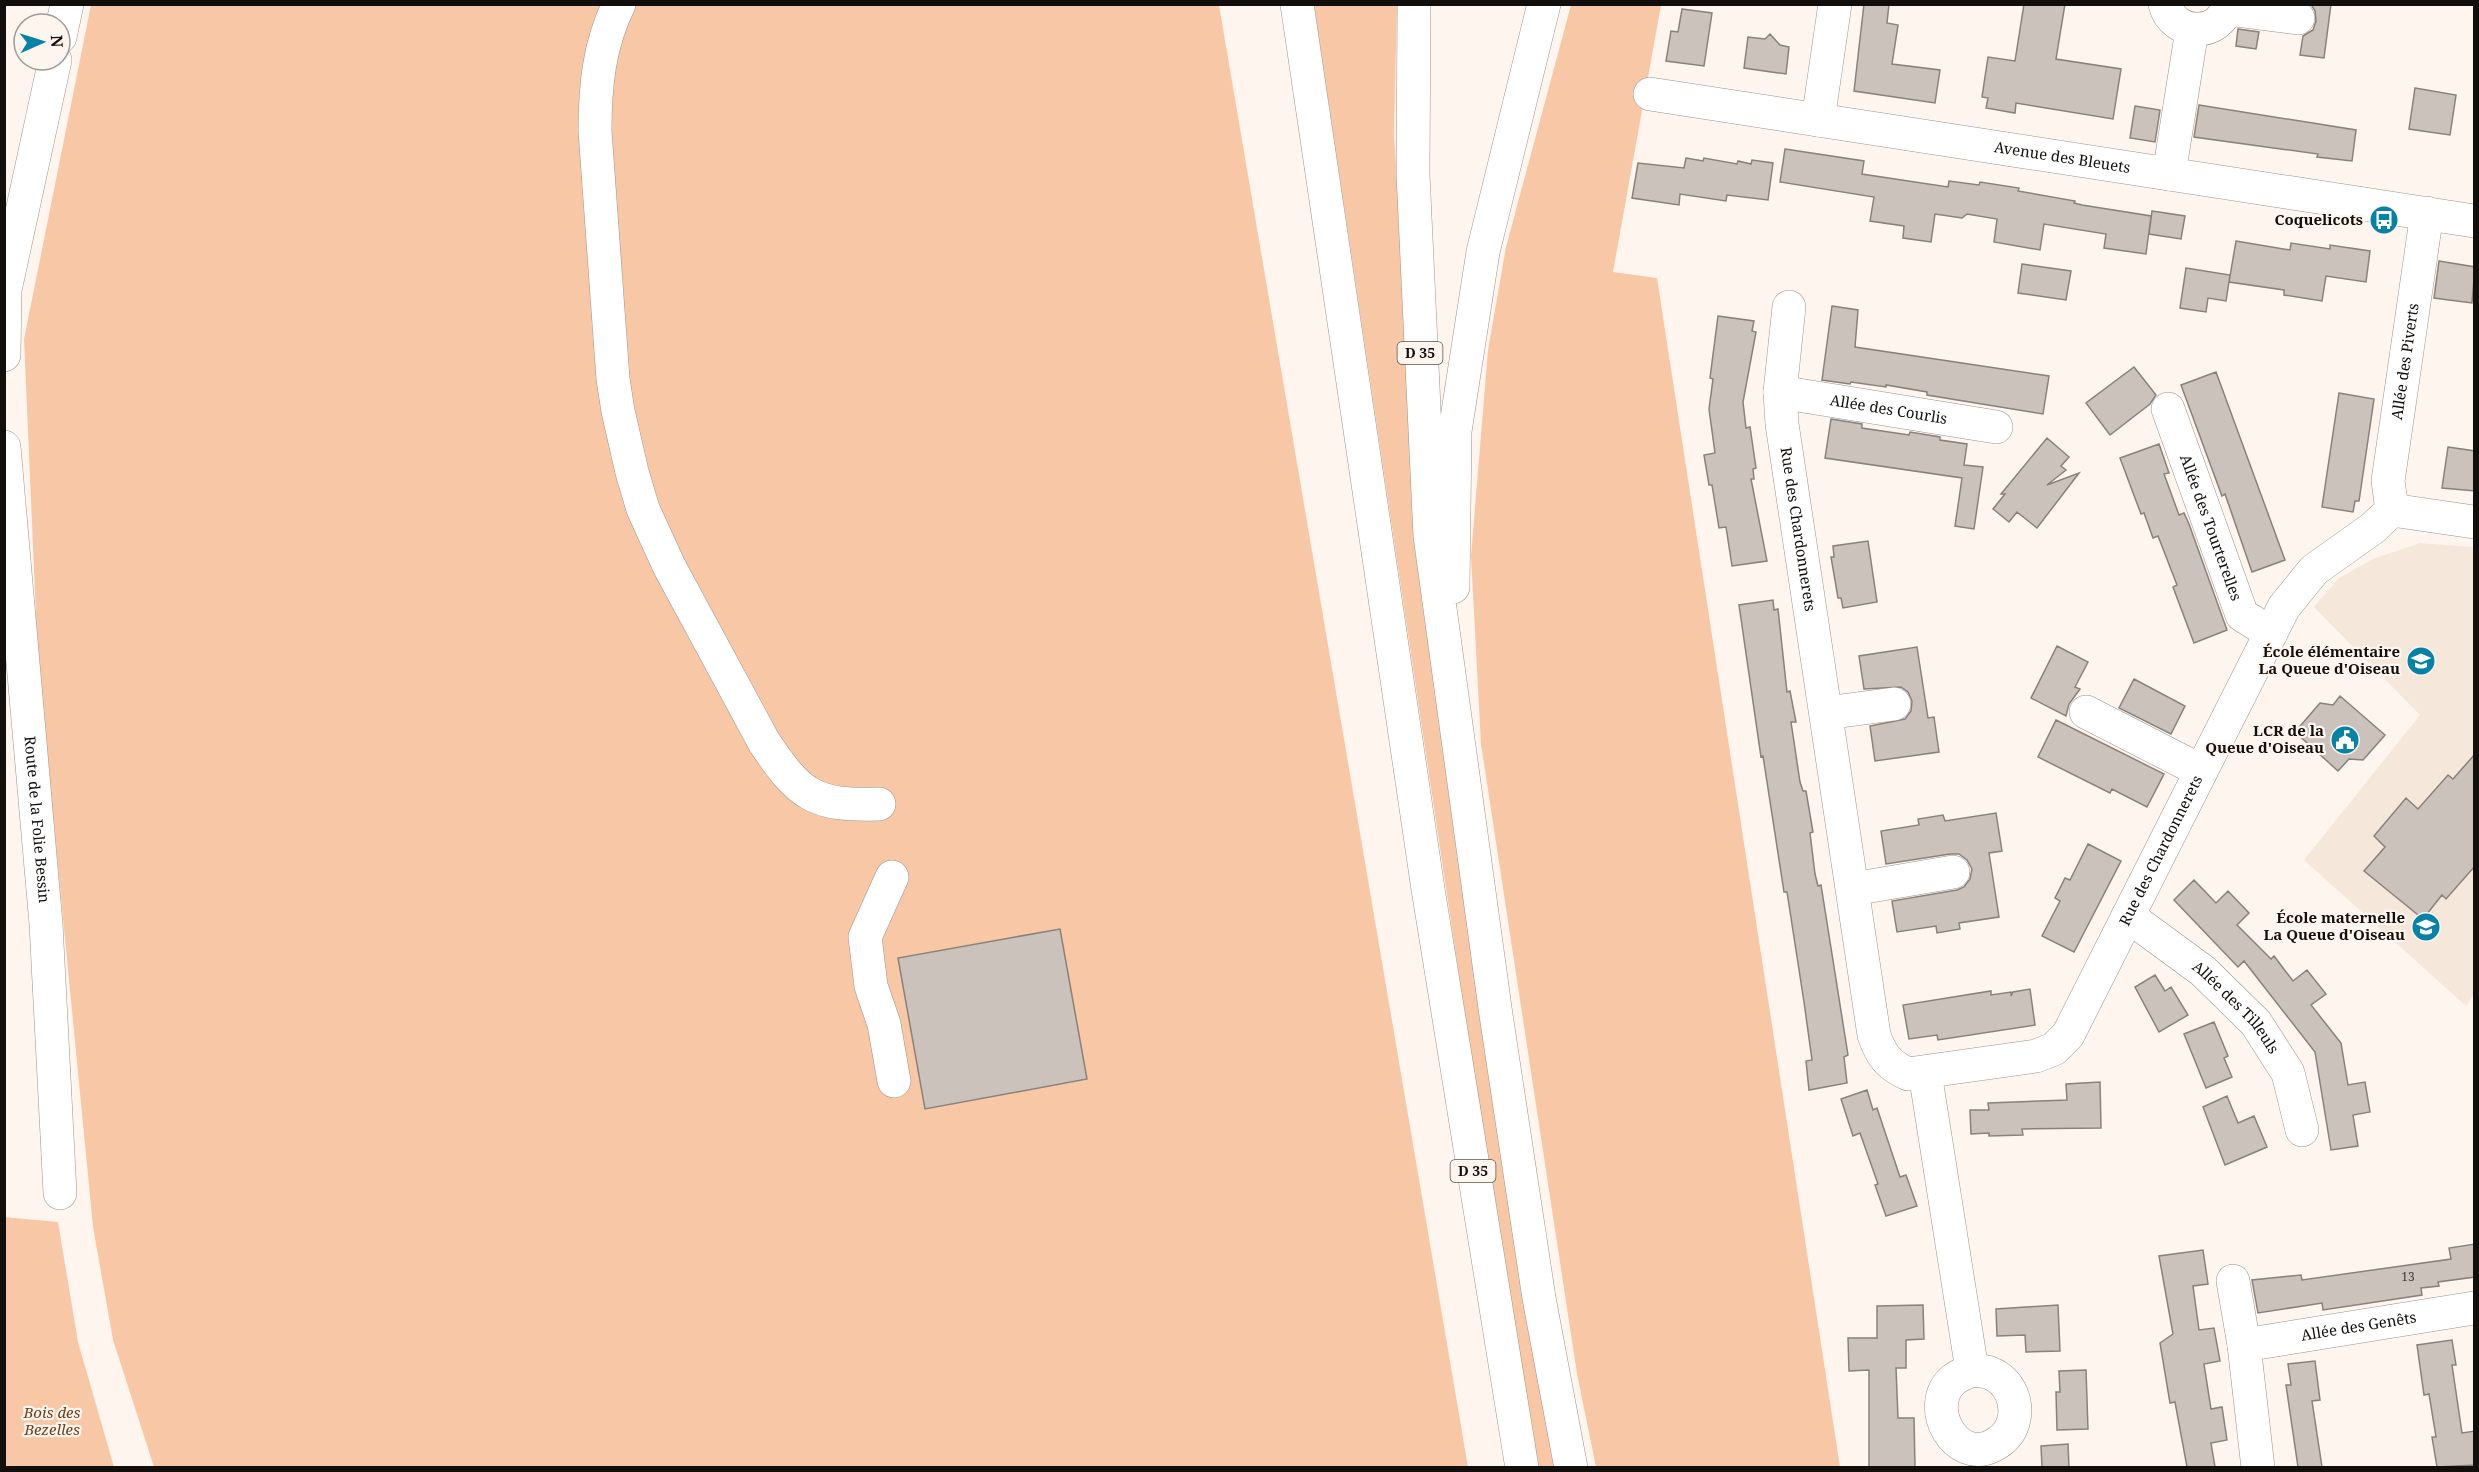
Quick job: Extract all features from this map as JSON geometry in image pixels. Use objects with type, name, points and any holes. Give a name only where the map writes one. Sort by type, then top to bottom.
[{"type":"street","points":[[619,4],[600,57],[595,131],[615,389],[624,442],[643,509],[669,566],[764,742],[778,763],[804,790],[819,799],[835,804],[879,804]]},
{"type":"street","name":"D 35","points":[[1297,4],[1428,889],[1522,1467]]},
{"type":"street","name":"D 35","points":[[1414,4],[1413,174],[1430,536],[1496,1015],[1536,1274],[1571,1467]]},
{"type":"street","points":[[1452,699],[1455,431],[1483,252],[1544,4]]},
{"type":"street","points":[[1818,120],[1836,4]]},
{"type":"street","points":[[2165,4],[2172,19],[2192,30],[2203,30],[2213,26],[2222,18],[2228,7],[2298,18]]},
{"type":"street","points":[[2169,174],[2192,30]]},
{"type":"street","points":[[4,355],[5,290],[52,72]]},
{"type":"street","name":"Avenue des Bleuets","points":[[1650,94],[2427,213],[2474,215]]},
{"type":"street","name":"Allée des Piverts","points":[[2392,510],[2388,481],[2427,213]]},
{"type":"street","name":"Rue des Chardonnerets","points":[[1789,307],[1780,392],[1782,424],[1874,1035],[1880,1052],[1892,1067],[1908,1074],[2036,1056],[2054,1049],[2068,1035],[2284,607],[2314,570],[2373,528],[2392,510]]},
{"type":"street","name":"Allée des Courlis","points":[[1780,392],[1996,427]]},
{"type":"street","name":"Allée des Tourterelles","points":[[2168,409],[2242,615],[2271,633]]},
{"type":"street","name":"Route de la Folie Bessin","points":[[4,447],[46,924],[60,1193]]},
{"type":"street","points":[[2392,510],[2475,522]]},
{"type":"street","points":[[1826,713],[1894,704]]},
{"type":"street","points":[[2086,712],[2201,771]]},
{"type":"street","points":[[1853,889],[1953,872]]},
{"type":"street","points":[[892,877],[866,937],[871,986],[884,1024],[894,1081]]},
{"type":"street","name":"Allée des Tilleuls","points":[[2128,916],[2203,971],[2256,1023],[2288,1073],[2302,1130]]},
{"type":"street","points":[[1925,1073],[1972,1370]]},
{"type":"street","points":[[2233,1281],[2244,1345],[2258,1467]]},
{"type":"street","name":"Allée des Genêts","points":[[2244,1345],[2475,1308]]},
{"type":"street","points":[[1972,1370],[1990,1372],[2003,1381],[2012,1393],[2016,1411],[2012,1427],[1988,1458],[1955,1441],[1945,1425],[1941,1407],[1944,1392],[1952,1381],[1972,1370]]},
{"type":"shaded area","points":[[2420,543],[2474,547],[2474,994],[2466,1006],[2304,860],[2420,715],[2314,607],[2339,578],[2375,558]]},
{"type":"green space","points":[[91,5],[1219,5],[1468,1467],[154,1467],[113,1340],[93,1227],[38,661],[24,339]]},
{"type":"green space","points":[[1314,5],[1397,5],[1394,132],[1420,577],[1557,1467],[1538,1467],[1492,1196]]},
{"type":"green space","points":[[1571,5],[1661,5],[1613,272],[1657,278],[1840,1467],[1596,1467],[1577,1374],[1481,744],[1471,556],[1488,350],[1506,247]]},
{"type":"green space","name":"Bois des Bezelles","points":[[4,1217],[58,1222],[78,1342],[114,1467],[5,1467]]},
{"type":"building","points":[[1864,4],[1889,4],[1887,23],[1898,25],[1892,64],[1940,70],[1935,103],[1854,91]]},
{"type":"building","points":[[2024,4],[2065,4],[2056,59],[2121,69],[2113,119],[2016,103],[2015,113],[1986,108],[1988,98],[1982,97],[1988,57],[2015,61]]},
{"type":"building","points":[[2311,4],[2331,4],[2324,58],[2300,55],[2303,36],[2313,30],[2316,21],[2315,11]]},
{"type":"building","points":[[1682,9],[1712,13],[1704,66],[1666,61],[1671,31],[1678,32]]},
{"type":"building","points":[[2238,29],[2259,32],[2256,49],[2236,46]]},
{"type":"building","points":[[1770,34],[1780,45],[1789,47],[1786,74],[1744,68],[1748,37],[1765,39]]},
{"type":"building","points":[[2415,88],[2456,95],[2450,135],[2409,129]]},
{"type":"building","points":[[2199,105],[2356,130],[2352,161],[2317,157],[2318,154],[2194,137]]},
{"type":"building","points":[[2135,106],[2160,110],[2155,142],[2130,138]]},
{"type":"building","points":[[1785,149],[1864,161],[1862,174],[1948,187],[1949,181],[1979,185],[1980,182],[2019,188],[2018,191],[2075,201],[2074,203],[2082,205],[2151,216],[2146,254],[2104,248],[2106,234],[2044,224],[2040,250],[1994,242],[1997,219],[1967,214],[1962,218],[1935,214],[1931,242],[1903,238],[1904,226],[1870,221],[1874,197],[1780,182]]},
{"type":"building","points":[[1686,158],[1703,161],[1704,158],[1737,164],[1738,161],[1751,164],[1752,160],[1773,163],[1768,200],[1727,195],[1726,201],[1680,194],[1679,205],[1632,198],[1638,163],[1684,168]]},
{"type":"building","points":[[2152,211],[2185,216],[2181,239],[2149,234]]},
{"type":"building","points":[[2236,241],[2290,250],[2291,243],[2330,249],[2330,245],[2370,251],[2366,282],[2326,276],[2322,301],[2284,295],[2284,290],[2229,282]]},
{"type":"building","points":[[2439,261],[2475,267],[2472,303],[2434,298]]},
{"type":"building","points":[[2022,264],[2071,271],[2066,300],[2018,293]]},
{"type":"building","points":[[2186,268],[2230,275],[2226,301],[2208,298],[2206,312],[2180,308]]},
{"type":"building","points":[[1832,306],[1858,310],[1855,347],[2049,376],[2043,414],[1927,395],[1927,392],[1886,385],[1886,387],[1822,380]]},
{"type":"building","points":[[1718,316],[1754,321],[1752,331],[1756,332],[1743,402],[1746,428],[1750,427],[1756,468],[1753,469],[1754,479],[1751,479],[1767,561],[1732,566],[1726,527],[1719,528],[1704,455],[1715,453],[1709,409],[1713,379],[1710,378]]},
{"type":"building","points":[[2134,367],[2156,395],[2150,404],[2110,435],[2086,403]]},
{"type":"building","points":[[2216,372],[2285,560],[2252,572],[2225,494],[2222,496],[2181,385]]},
{"type":"building","points":[[2339,393],[2374,399],[2359,501],[2355,501],[2353,512],[2322,507]]},
{"type":"building","points":[[1831,419],[1862,424],[1862,428],[1909,435],[1910,432],[1967,444],[1964,465],[1983,467],[1974,529],[1955,526],[1962,478],[1825,458]]},
{"type":"building","points":[[2047,438],[2069,457],[2061,466],[2066,470],[2047,485],[2079,473],[2037,528],[2017,512],[2009,522],[1993,509],[2005,494],[2001,494]]},
{"type":"building","points":[[2159,444],[2169,473],[2164,474],[2179,515],[2184,513],[2189,524],[2227,630],[2194,643],[2173,587],[2177,585],[2158,536],[2153,538],[2144,513],[2141,514],[2120,458]]},
{"type":"building","points":[[2448,447],[2475,451],[2475,491],[2442,488]]},
{"type":"building","points":[[1868,541],[1877,602],[1843,608],[1841,598],[1838,598],[1831,557],[1834,557],[1833,546]]},
{"type":"building","points":[[1773,600],[1774,610],[1778,609],[1787,692],[1790,691],[1796,722],[1791,722],[1800,782],[1803,791],[1806,791],[1813,832],[1810,833],[1815,874],[1818,886],[1821,885],[1848,1055],[1844,1057],[1847,1083],[1809,1090],[1806,1061],[1812,1060],[1804,1002],[1787,892],[1784,892],[1763,756],[1761,757],[1739,605]]},
{"type":"building","points":[[2057,646],[2088,662],[2075,687],[2080,689],[2069,704],[2066,716],[2031,698]]},
{"type":"building","points":[[1917,647],[1928,718],[1934,717],[1939,752],[1875,761],[1870,726],[1905,719],[1911,711],[1912,701],[1908,692],[1901,687],[1864,689],[1859,656]]},
{"type":"building","points":[[2134,679],[2185,706],[2171,734],[2119,708]]},
{"type":"building","points":[[2340,696],[2385,735],[2363,760],[2349,759],[2338,771],[2295,732],[2320,703],[2333,705]]},
{"type":"building","points":[[2056,720],[2164,774],[2147,807],[2112,789],[2110,793],[2038,757]]},
{"type":"building","points":[[2475,754],[2475,866],[2446,899],[2442,895],[2423,919],[2364,871],[2385,847],[2374,836],[2406,798],[2418,809],[2448,775],[2453,779]]},
{"type":"building","points":[[1996,813],[2002,851],[1989,853],[1999,917],[1959,923],[1960,929],[1937,933],[1936,926],[1897,932],[1892,901],[1957,890],[1964,887],[1970,879],[1972,869],[1967,860],[1959,854],[1886,864],[1881,831],[1919,825],[1918,819],[1943,815],[1945,821]]},
{"type":"building","points":[[2088,844],[2121,861],[2074,952],[2042,936],[2060,901],[2055,898],[2065,878],[2070,880]]},
{"type":"building","points":[[2194,880],[2216,903],[2228,891],[2249,913],[2237,925],[2271,959],[2274,956],[2293,981],[2307,970],[2326,994],[2311,1005],[2341,1043],[2348,1085],[2365,1082],[2370,1112],[2353,1115],[2358,1146],[2331,1150],[2315,1052],[2244,961],[2238,967],[2174,900]]},
{"type":"building","points":[[1060,929],[1087,1079],[925,1109],[898,958]]},
{"type":"building","points":[[2155,975],[2165,991],[2171,987],[2188,1015],[2159,1032],[2135,987]]},
{"type":"building","points":[[2030,989],[2035,1025],[1938,1040],[1937,1035],[1909,1039],[1903,1005],[1991,991],[1991,995],[2011,992],[2011,996],[2013,992]]},
{"type":"building","points":[[2214,1022],[2228,1056],[2224,1058],[2232,1077],[2206,1088],[2184,1034]]},
{"type":"building","points":[[2100,1082],[2101,1128],[2022,1129],[2023,1135],[1971,1134],[1970,1110],[1989,1110],[1988,1103],[2067,1100],[2066,1084]]},
{"type":"building","points":[[1867,1090],[1873,1110],[1877,1108],[1900,1177],[1906,1175],[1917,1206],[1886,1216],[1875,1185],[1878,1184],[1860,1133],[1853,1136],[1841,1099]]},
{"type":"building","points":[[2227,1096],[2238,1123],[2254,1116],[2267,1147],[2225,1165],[2203,1107]]},
{"type":"building","points":[[2475,1244],[2475,1277],[2438,1282],[2439,1286],[2421,1288],[2422,1295],[2323,1310],[2322,1303],[2258,1313],[2252,1280],[2301,1275],[2302,1280],[2451,1259],[2449,1248]]},
{"type":"building","points":[[2203,1250],[2208,1284],[2193,1286],[2199,1330],[2214,1328],[2220,1361],[2204,1364],[2211,1409],[2222,1407],[2227,1440],[2211,1443],[2215,1467],[2187,1467],[2175,1402],[2170,1403],[2160,1343],[2173,1334],[2159,1256]]},
{"type":"building","points":[[1923,1305],[1924,1339],[1906,1340],[1906,1368],[1896,1368],[1898,1418],[1914,1418],[1915,1467],[1869,1467],[1869,1370],[1849,1371],[1848,1338],[1877,1338],[1877,1306]]},
{"type":"building","points":[[2058,1305],[2060,1351],[2026,1352],[2025,1335],[1997,1336],[1996,1309]]},
{"type":"building","points":[[2452,1340],[2456,1365],[2452,1365],[2462,1433],[2475,1431],[2475,1465],[2437,1467],[2432,1437],[2436,1437],[2429,1394],[2424,1395],[2417,1345]]},
{"type":"building","points":[[2315,1361],[2320,1400],[2312,1401],[2322,1467],[2298,1467],[2286,1385],[2291,1385],[2288,1364]]},
{"type":"building","points":[[2086,1370],[2088,1429],[2057,1430],[2056,1392],[2060,1392],[2059,1371]]},
{"type":"building","points":[[2068,1444],[2069,1467],[2042,1467],[2041,1446]]},
{"type":"place","name":"Coquelicots","points":[[2384,220]]},
{"type":"place","name":"École élémentaire La Queue d'Oiseau","points":[[2421,661]]},
{"type":"place","name":"LCR de la Queue d'Oiseau","points":[[2345,740]]},
{"type":"place","name":"École maternelle La Queue d'Oiseau","points":[[2426,927]]}]
